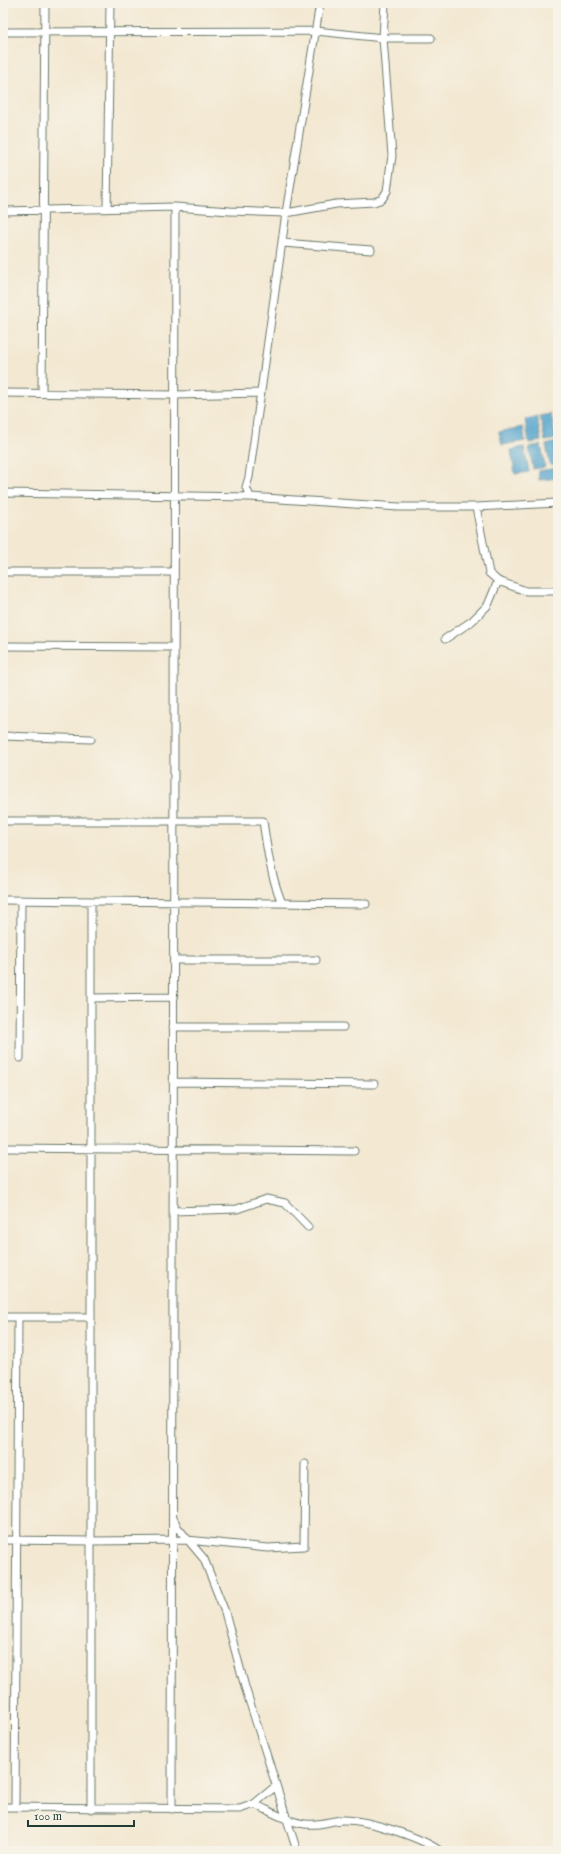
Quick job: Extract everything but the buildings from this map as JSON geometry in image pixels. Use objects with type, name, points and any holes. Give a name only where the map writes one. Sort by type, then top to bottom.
[{"type":"street","points":[[42,393],[45,3]]},
{"type":"street","points":[[107,209],[110,3]]},
{"type":"street","points":[[250,498],[246,487],[249,476],[283,243],[286,213],[320,3]]},
{"type":"street","points":[[3,212],[175,207],[286,213],[336,204],[374,202],[382,199],[387,191],[392,156],[383,38],[385,3]]},
{"type":"street","points":[[3,32],[316,31],[383,38],[431,38]]},
{"type":"street","points":[[172,1809],[175,207]]},
{"type":"street","points":[[283,243],[371,250]]},
{"type":"street","points":[[3,393],[175,396],[260,393]]},
{"type":"street","points":[[3,494],[250,498],[399,507],[476,507],[558,504]]},
{"type":"street","points":[[476,507],[488,573],[498,581],[526,591],[558,591]]},
{"type":"street","points":[[3,572],[174,572]]},
{"type":"street","points":[[445,639],[472,621],[488,605],[498,581]]},
{"type":"street","points":[[3,646],[173,647]]},
{"type":"street","points":[[3,736],[91,739]]},
{"type":"street","points":[[3,822],[263,821],[269,861],[276,888],[282,903]]},
{"type":"street","points":[[3,900],[366,904]]},
{"type":"street","points":[[20,1058],[21,900]]},
{"type":"street","points":[[91,901],[91,1809]]},
{"type":"street","points":[[174,960],[316,960]]},
{"type":"street","points":[[91,998],[174,997]]},
{"type":"street","points":[[174,1027],[343,1027]]},
{"type":"street","points":[[173,1082],[374,1084]]},
{"type":"street","points":[[3,1148],[354,1151]]},
{"type":"street","points":[[173,1211],[236,1209],[266,1199],[285,1203],[308,1226]]},
{"type":"street","points":[[3,1317],[91,1317]]},
{"type":"street","points":[[15,1807],[18,1317]]},
{"type":"street","points":[[3,1540],[188,1540],[268,1548],[304,1546],[305,1464]]},
{"type":"street","points":[[173,1517],[188,1540],[204,1559],[225,1612],[245,1687],[297,1851]]},
{"type":"street","points":[[3,1807],[91,1809],[240,1809],[254,1804],[276,1786]]},
{"type":"street","points":[[254,1804],[285,1817],[307,1824],[341,1820],[361,1821],[430,1844],[440,1851]]},
{"type":"water","points":[[551,414],[556,439],[545,441],[540,416]]},
{"type":"water","points":[[537,417],[541,441],[529,443],[525,419]]},
{"type":"water","points":[[523,427],[525,441],[502,445],[499,432]]},
{"type":"water","points":[[557,442],[558,464],[550,465],[546,445]]},
{"type":"water","points":[[541,445],[545,467],[533,469],[529,447]]},
{"type":"water","points":[[524,447],[529,472],[515,474],[511,450]]},
{"type":"water","points":[[558,468],[558,478],[539,480],[538,471]]}]
